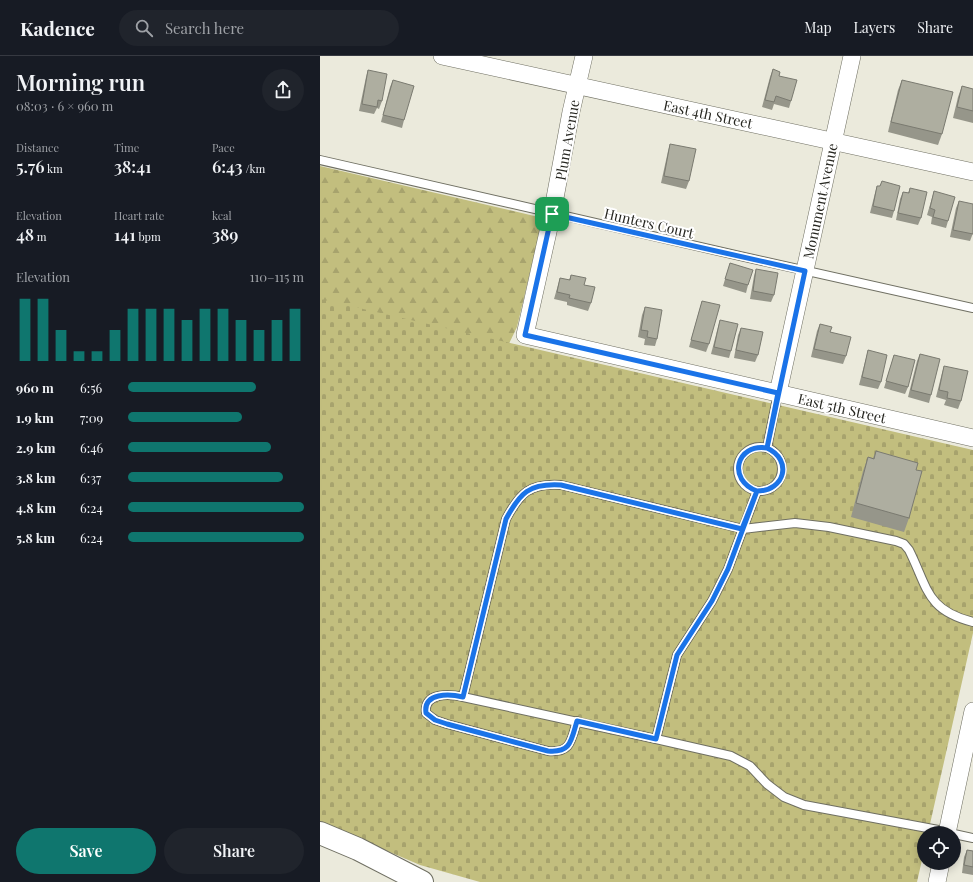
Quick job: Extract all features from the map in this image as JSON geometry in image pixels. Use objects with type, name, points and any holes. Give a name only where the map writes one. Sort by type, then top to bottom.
[{"type":"street","name":"East 4th Street","points":[[442,56],[973,172]]},
{"type":"street","name":"Plum Avenue","points":[[525,335],[552,214],[584,56]]},
{"type":"street","name":"Monument Avenue","points":[[778,393],[852,56]]},
{"type":"street","name":"East 5th Street","points":[[525,335],[973,438]]},
{"type":"street","points":[[951,826],[973,712]]},
{"type":"street","points":[[320,833],[358,849],[422,882]]},
{"type":"street","points":[[937,882],[940,870]]},
{"type":"lane","name":"Hunters Court","points":[[320,160],[552,214],[973,308]]},
{"type":"lane","points":[[767,448],[778,393]]},
{"type":"lane","points":[[752,448],[767,448],[773,451],[782,463],[781,477],[771,488],[757,491],[744,484],[740,478],[739,464],[741,457],[752,448]]},
{"type":"lane","points":[[463,697],[506,519],[516,501],[530,488],[544,484],[561,485],[742,529],[794,523],[829,527],[896,541],[904,544],[909,550],[929,596],[940,608],[957,618],[973,622]]},
{"type":"lane","points":[[656,739],[677,655],[712,601],[728,569],[757,491]]},
{"type":"lane","points":[[577,721],[570,742],[564,750],[558,752],[548,751],[447,724],[435,720],[426,713],[427,704],[431,699],[440,695],[451,694],[577,721],[731,756],[750,766],[784,797],[804,804],[917,826]]},
{"type":"lane","points":[[961,835],[973,838]]},
{"type":"green space","points":[[320,166],[543,218],[517,327],[503,356],[320,391]]},
{"type":"green space","points":[[320,299],[973,450],[973,633],[930,826],[917,826],[917,870],[920,870],[917,882],[480,882],[420,865],[320,822]]},
{"type":"building","points":[[773,69],[780,72],[779,76],[797,80],[791,101],[776,96],[774,102],[765,100]]},
{"type":"building","points":[[368,70],[387,74],[382,101],[378,100],[377,107],[362,104]]},
{"type":"building","points":[[393,80],[414,86],[404,120],[383,115]]},
{"type":"building","points":[[902,80],[953,92],[942,134],[891,122]]},
{"type":"building","points":[[962,86],[973,89],[973,111],[957,107]]},
{"type":"building","points":[[670,144],[696,149],[689,181],[664,176]]},
{"type":"building","points":[[882,181],[900,186],[894,211],[873,206],[877,186],[880,186]]},
{"type":"building","points":[[910,188],[927,192],[921,218],[898,213],[903,192],[909,193]]},
{"type":"building","points":[[934,191],[955,197],[948,221],[933,217],[935,210],[930,208]]},
{"type":"building","points":[[959,201],[973,204],[973,234],[953,230]]},
{"type":"building","points":[[730,263],[753,270],[748,285],[725,279]]},
{"type":"building","points":[[756,269],[778,273],[774,295],[753,291]]},
{"type":"building","points":[[571,275],[586,278],[584,285],[595,287],[591,303],[569,298],[570,295],[557,292],[560,278],[570,280]]},
{"type":"building","points":[[702,301],[720,305],[709,344],[691,340]]},
{"type":"building","points":[[645,307],[662,310],[657,339],[647,337],[648,331],[641,330]]},
{"type":"building","points":[[720,320],[738,324],[731,351],[714,347]]},
{"type":"building","points":[[820,324],[832,327],[830,332],[851,337],[846,356],[814,349]]},
{"type":"building","points":[[741,328],[763,332],[758,355],[736,350]]},
{"type":"building","points":[[868,350],[887,355],[881,382],[862,377]]},
{"type":"building","points":[[920,354],[940,359],[931,395],[911,390]]},
{"type":"building","points":[[894,355],[915,360],[908,387],[886,381]]},
{"type":"building","points":[[944,366],[968,371],[961,401],[947,398],[948,392],[939,390]]},
{"type":"building","points":[[876,451],[918,463],[916,470],[922,471],[909,518],[856,503],[868,457],[874,459]]},
{"type":"building","points":[[967,850],[973,851],[973,867],[964,865]]},
{"type":"route","points":[[552,214],[525,335],[778,393],[767,448],[778,456],[782,463],[783,470],[777,484],[764,491],[757,491],[728,569],[712,601],[689,634],[677,655],[656,739],[577,721],[570,742],[564,750],[558,752],[548,751],[447,724],[429,717],[426,713],[427,704],[431,699],[440,695],[451,694],[463,697],[506,519],[516,501],[530,488],[544,484],[561,485],[742,529],[757,491],[744,484],[738,471],[739,464],[741,457],[752,448],[767,448],[805,271],[552,214]]}]
